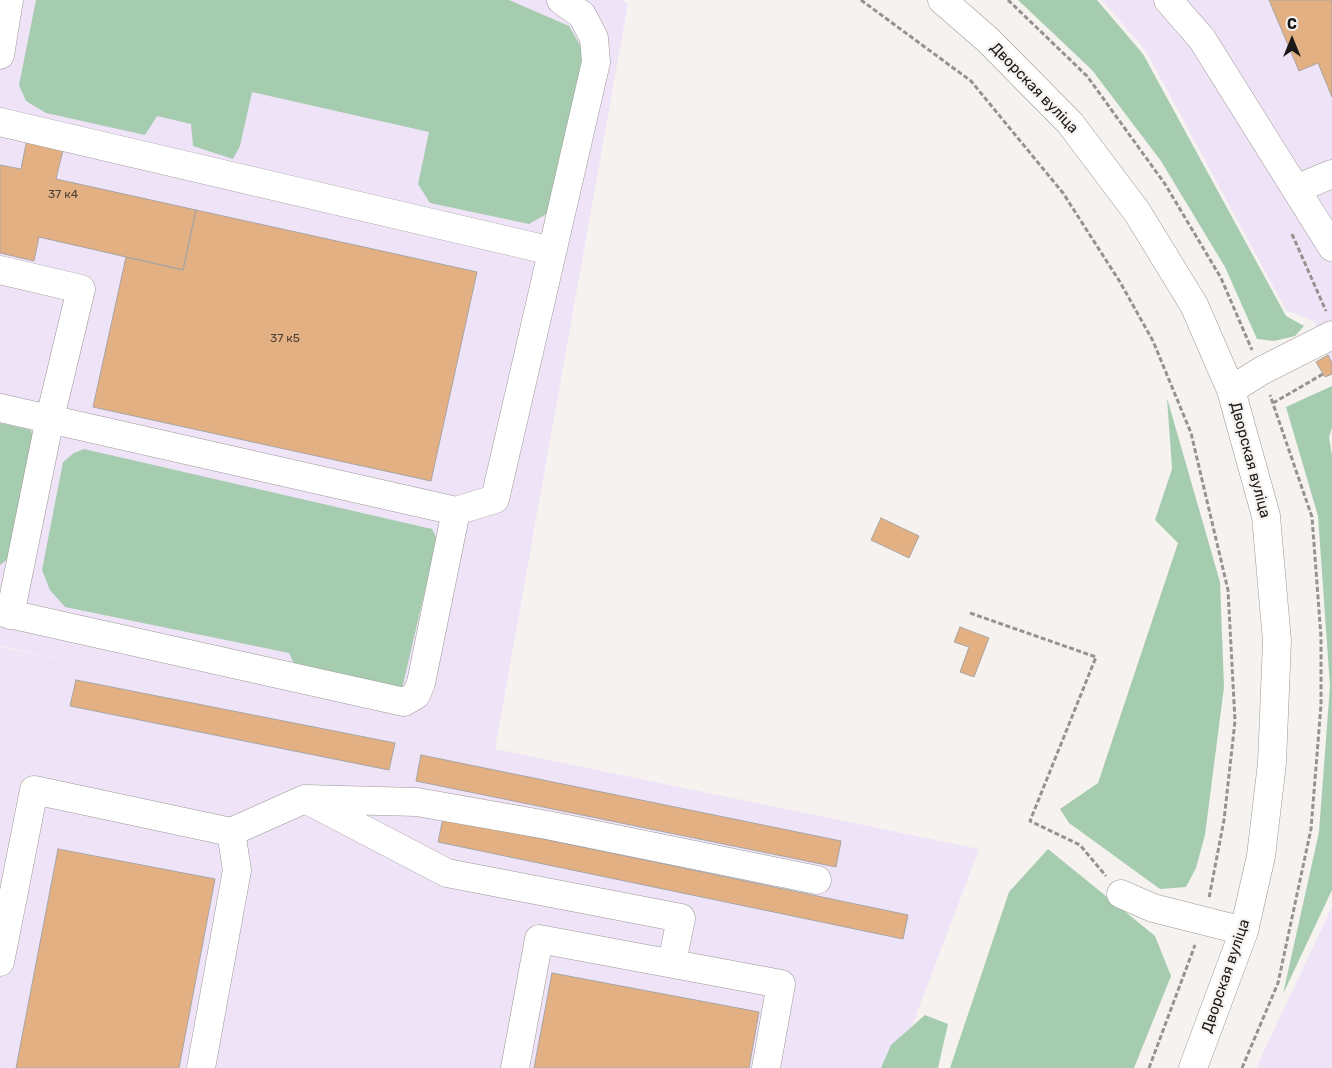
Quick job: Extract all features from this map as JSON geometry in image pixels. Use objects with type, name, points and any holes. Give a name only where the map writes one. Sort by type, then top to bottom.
[{"type":"street","points":[[0,54],[9,0]]},
{"type":"street","points":[[0,408],[456,511],[495,499],[596,62],[594,38],[582,15],[561,0]]},
{"type":"street","name":"Дворская вуліца","points":[[942,0],[988,40],[1070,123],[1132,205],[1194,305],[1230,390],[1266,516],[1277,641],[1269,781],[1261,856],[1244,931],[1193,1068]]},
{"type":"street","points":[[1168,0],[1202,38],[1332,246]]},
{"type":"street","points":[[0,122],[552,251]]},
{"type":"street","points":[[1296,189],[1332,174]]},
{"type":"street","points":[[0,270],[81,289],[5,614],[404,702],[416,695],[421,683],[456,511]]},
{"type":"street","points":[[1230,390],[1261,371],[1332,334]]},
{"type":"street","points":[[0,962],[34,790],[230,832],[305,799],[417,802],[546,825],[817,880]]},
{"type":"street","points":[[305,799],[447,873],[681,918],[672,963]]},
{"type":"street","points":[[201,1068],[237,870],[230,832]]},
{"type":"street","points":[[1121,894],[1153,908],[1244,931]]},
{"type":"street","points":[[515,1068],[539,939],[781,984],[766,1068]]},
{"type":"path","points":[[861,0],[971,81],[1063,193],[1120,282],[1153,341],[1191,432],[1228,590],[1235,721],[1224,820],[1204,921],[1149,1068]]},
{"type":"path","points":[[1273,403],[1323,374]]},
{"type":"path","points":[[970,613],[1096,658],[1030,821],[1080,845],[1121,894]]},
{"type":"shaded area","points":[[0,0],[621,0],[628,3],[495,749],[979,849],[896,1068],[0,1068],[0,647],[150,678],[0,646]]},
{"type":"shaded area","points":[[1102,0],[1332,0],[1332,363],[1314,321],[1286,310],[1146,51]]},
{"type":"shaded area","points":[[1332,907],[1332,1068],[1256,1068]]},
{"type":"green space","points":[[36,0],[509,0],[569,26],[580,45],[585,61],[550,212],[529,224],[430,203],[418,184],[429,132],[252,92],[240,146],[233,159],[193,146],[191,124],[157,116],[145,135],[46,113],[26,101],[19,85]]},
{"type":"green space","points":[[1018,0],[1097,0],[1143,54],[1286,316],[1304,326],[1295,336],[1274,341],[1257,339],[1225,267],[1161,161],[1092,70]]},
{"type":"green space","points":[[1332,386],[1332,427],[1329,437],[1332,456],[1332,890],[1283,994],[1319,832],[1330,686],[1318,516],[1286,407]]},
{"type":"green space","points":[[1167,398],[1220,582],[1224,687],[1205,835],[1196,868],[1186,887],[1160,889],[1069,823],[1060,809],[1098,783],[1178,543],[1155,520],[1172,469]]},
{"type":"green space","points":[[0,423],[31,430],[34,439],[8,559],[0,565]]},
{"type":"green space","points":[[84,449],[432,529],[437,539],[402,689],[297,670],[289,653],[65,607],[50,590],[42,570],[63,462],[74,453]]},
{"type":"green space","points":[[1048,849],[1155,936],[1171,976],[1134,1068],[950,1068],[1009,892]]},
{"type":"green space","points":[[925,1015],[948,1024],[938,1068],[881,1068],[891,1045]]},
{"type":"building","points":[[1269,0],[1332,0],[1332,97],[1318,63],[1299,71]]},
{"type":"building","points":[[28,134],[65,142],[56,179],[196,210],[183,270],[39,237],[34,261],[0,253],[0,165],[21,169]]},
{"type":"building","points":[[196,210],[477,272],[431,481],[93,407],[126,257],[183,270]]},
{"type":"building","points":[[1328,355],[1332,363],[1332,374],[1325,377],[1316,362]]},
{"type":"building","points":[[881,518],[919,536],[909,558],[871,540]]},
{"type":"building","points":[[960,627],[989,638],[974,677],[960,672],[969,647],[954,642]]},
{"type":"building","points":[[76,680],[395,743],[389,770],[70,706]]},
{"type":"building","points":[[421,755],[841,841],[836,867],[416,781]]},
{"type":"building","points":[[443,818],[908,915],[903,939],[438,842]]},
{"type":"building","points":[[58,849],[215,879],[179,1068],[16,1068]]},
{"type":"building","points":[[552,973],[759,1012],[749,1068],[534,1068]]}]
